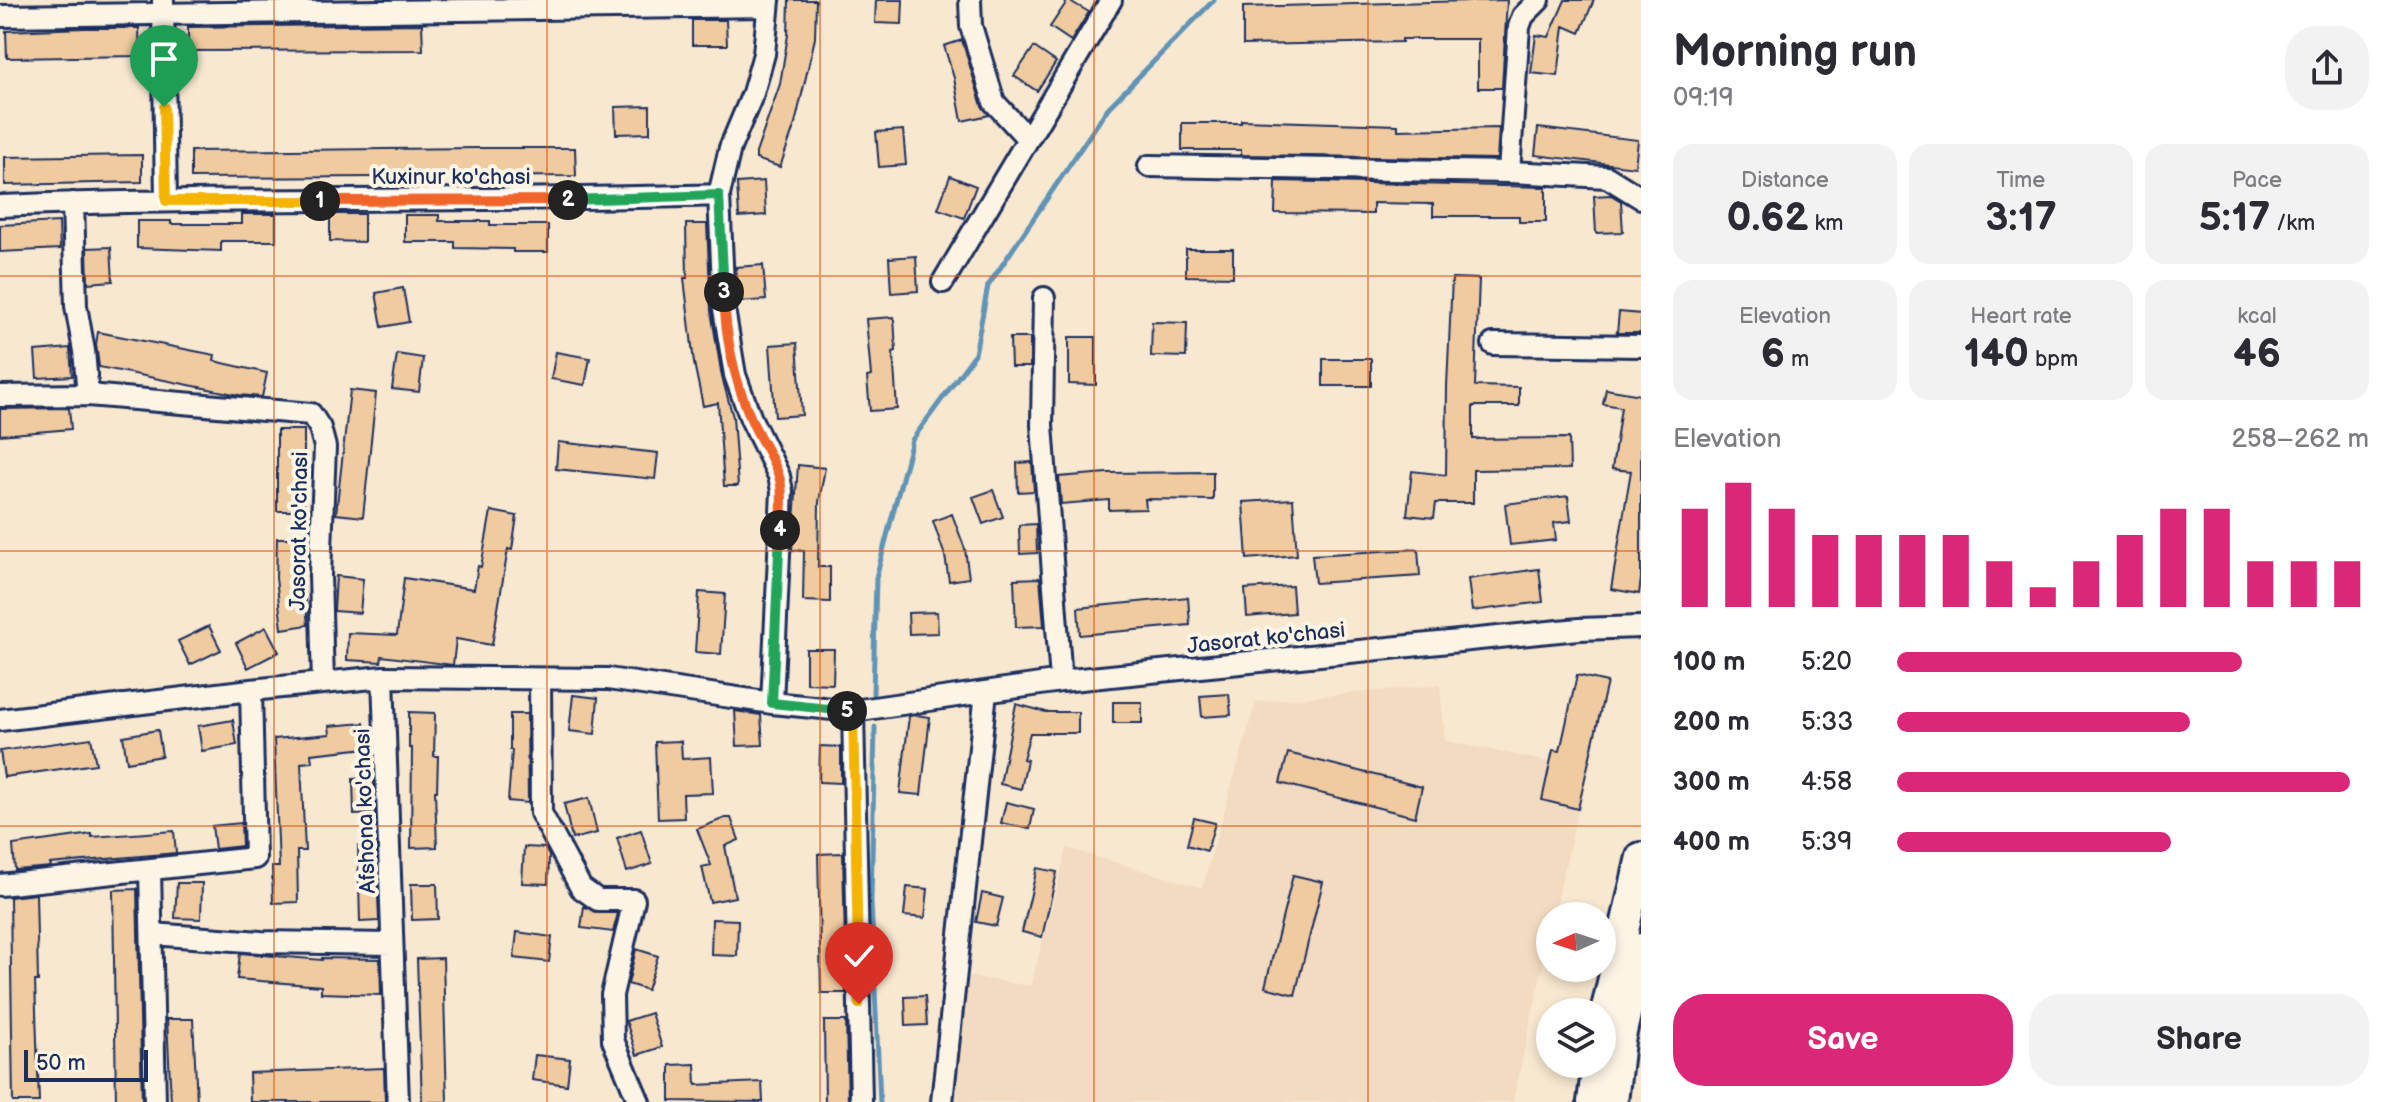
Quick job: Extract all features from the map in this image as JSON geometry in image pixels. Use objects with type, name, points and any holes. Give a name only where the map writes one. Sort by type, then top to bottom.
[{"type":"highway","points":[[1608,998],[1641,857]]},
{"type":"highway","points":[[1613,1102],[1620,1041],[1641,948]]},
{"type":"highway","points":[[1592,1102],[1595,1078]]},
{"type":"street","points":[[970,0],[971,26],[994,102],[1028,139]]},
{"type":"street","points":[[943,282],[1111,0]]},
{"type":"street","points":[[1509,172],[1519,27],[1535,1]]},
{"type":"street","points":[[0,16],[163,6],[768,3],[764,54],[753,93],[730,148],[719,195],[724,309],[735,375],[751,419],[779,476],[782,491],[772,703]]},
{"type":"street","points":[[163,6],[166,201]]},
{"type":"street","points":[[1149,166],[1509,172],[1607,177],[1641,198]]},
{"type":"street","name":"Kuxinur ko'chasi","points":[[0,206],[166,201],[564,200],[719,195]]},
{"type":"street","points":[[73,203],[76,306],[88,395]]},
{"type":"street","points":[[1044,298],[1042,425],[1061,681]]},
{"type":"street","points":[[1493,344],[1641,346]]},
{"type":"street","name":"Jasorat ko'chasi","points":[[0,396],[88,395],[311,414],[320,428],[325,447],[320,575],[323,683]]},
{"type":"street","name":"Jasorat ko'chasi","points":[[0,720],[383,677],[608,679],[772,703],[853,711],[1061,681],[1579,629],[1641,627]]},
{"type":"street","name":"Afshona ko'chasi","points":[[383,677],[398,1102]]},
{"type":"street","points":[[540,679],[541,813],[581,888],[598,900],[634,900],[612,995],[613,1040],[639,1102]]},
{"type":"street","points":[[0,885],[255,858],[251,690]]},
{"type":"street","points":[[942,1102],[986,692]]},
{"type":"street","points":[[853,711],[861,1102]]},
{"type":"street","points":[[150,869],[155,1102]]},
{"type":"street","points":[[152,934],[261,942],[392,944]]},
{"type":"shaded area","points":[[1440,685],[1445,741],[1550,762],[1542,800],[1578,809],[1557,902],[1536,902],[1536,982],[1539,982],[1513,1102],[954,1102],[967,976],[1031,986],[1067,848],[1202,888],[1256,702]]},
{"type":"building","points":[[789,0],[816,0],[815,38],[795,124],[780,167],[756,159],[756,153],[780,84],[788,35]]},
{"type":"building","points":[[876,0],[903,0],[902,24],[875,23]]},
{"type":"building","points":[[1068,0],[1089,12],[1071,41],[1050,27]]},
{"type":"building","points":[[1507,0],[1502,88],[1478,88],[1478,39],[1243,45],[1243,7]]},
{"type":"building","points":[[1565,0],[1594,0],[1580,33],[1564,26],[1558,76],[1531,73],[1536,35],[1549,37]]},
{"type":"building","points":[[692,20],[726,20],[727,45],[692,45]]},
{"type":"building","points":[[422,24],[423,50],[188,51],[188,27]]},
{"type":"building","points":[[139,28],[140,56],[7,58],[6,31]]},
{"type":"building","points":[[962,40],[982,106],[989,115],[962,121],[944,46]]},
{"type":"building","points":[[1034,47],[1056,62],[1037,91],[1014,76]]},
{"type":"building","points":[[650,106],[650,133],[616,134],[615,107]]},
{"type":"building","points":[[1241,120],[1398,125],[1398,130],[1499,128],[1497,159],[1241,155],[1241,150],[1182,150],[1182,123],[1241,123]]},
{"type":"building","points":[[1538,128],[1638,140],[1635,167],[1535,155]]},
{"type":"building","points":[[903,130],[906,165],[879,167],[876,132]]},
{"type":"building","points":[[575,148],[576,176],[191,178],[191,151]]},
{"type":"building","points":[[142,155],[142,182],[5,185],[5,157]]},
{"type":"building","points":[[950,176],[976,186],[964,218],[938,209]]},
{"type":"building","points":[[764,181],[766,215],[739,217],[737,183]]},
{"type":"building","points":[[1276,181],[1546,187],[1546,222],[1519,222],[1519,216],[1433,216],[1433,204],[1373,203],[1373,214],[1275,213]]},
{"type":"building","points":[[1611,195],[1621,201],[1623,232],[1596,233],[1594,196]]},
{"type":"building","points":[[242,214],[276,214],[276,241],[221,241],[221,251],[137,248],[137,221],[242,224]]},
{"type":"building","points":[[330,214],[364,214],[364,242],[330,241]]},
{"type":"building","points":[[405,215],[439,215],[439,221],[490,221],[490,225],[548,225],[548,252],[455,248],[455,242],[405,242]]},
{"type":"building","points":[[59,222],[60,249],[0,252],[0,225]]},
{"type":"building","points":[[686,224],[707,224],[711,311],[722,377],[733,417],[738,486],[724,486],[718,403],[703,406],[694,363],[684,278],[687,278]]},
{"type":"building","points":[[111,247],[113,281],[88,283],[87,248]]},
{"type":"building","points":[[1186,249],[1233,249],[1233,277],[1186,276]]},
{"type":"building","points":[[916,256],[918,291],[891,293],[889,258]]},
{"type":"building","points":[[763,265],[766,300],[739,302],[736,267]]},
{"type":"building","points":[[1452,278],[1479,279],[1475,386],[1519,387],[1519,406],[1473,406],[1473,439],[1569,438],[1570,469],[1473,470],[1473,503],[1436,503],[1434,518],[1407,515],[1412,471],[1446,475]]},
{"type":"building","points":[[403,288],[409,322],[382,327],[376,293]]},
{"type":"building","points":[[1619,312],[1641,314],[1641,333],[1617,333]]},
{"type":"building","points":[[894,317],[897,409],[870,411],[867,377],[871,376],[866,319]]},
{"type":"building","points":[[1152,322],[1187,323],[1186,357],[1151,356]]},
{"type":"building","points":[[98,332],[215,355],[214,361],[267,373],[262,397],[99,367]]},
{"type":"building","points":[[1069,337],[1096,337],[1096,385],[1069,384]]},
{"type":"building","points":[[1010,338],[1030,338],[1030,367],[1011,367]]},
{"type":"building","points":[[797,343],[802,415],[775,417],[770,345]]},
{"type":"building","points":[[70,348],[72,376],[37,378],[35,351]]},
{"type":"building","points":[[556,352],[590,358],[585,385],[551,379]]},
{"type":"building","points":[[397,354],[423,358],[419,392],[392,389]]},
{"type":"building","points":[[1323,359],[1371,359],[1371,386],[1323,386]]},
{"type":"building","points":[[1606,389],[1641,395],[1639,594],[1611,589],[1631,471],[1612,469],[1621,407],[1603,404]]},
{"type":"building","points":[[350,390],[376,393],[363,517],[336,514]]},
{"type":"building","points":[[69,408],[71,429],[0,435],[0,409]]},
{"type":"building","points":[[277,430],[304,430],[304,511],[277,511]]},
{"type":"building","points":[[558,442],[658,453],[655,479],[556,469]]},
{"type":"building","points":[[1032,462],[1034,491],[1018,492],[1017,463]]},
{"type":"building","points":[[798,465],[825,468],[819,502],[818,567],[830,567],[830,602],[803,601],[804,551],[792,550]]},
{"type":"building","points":[[1213,472],[1213,500],[1145,499],[1146,509],[1109,510],[1109,500],[1061,504],[1059,477],[1107,473]]},
{"type":"building","points":[[993,490],[1003,517],[983,524],[973,497]]},
{"type":"building","points":[[1568,496],[1571,521],[1554,523],[1556,540],[1510,545],[1505,504]]},
{"type":"building","points":[[1293,499],[1297,555],[1247,559],[1243,502]]},
{"type":"building","points":[[491,511],[517,516],[512,550],[508,549],[492,645],[456,639],[453,665],[382,656],[381,662],[347,660],[348,633],[397,635],[404,578],[474,589]]},
{"type":"building","points":[[952,514],[965,549],[969,578],[949,581],[945,556],[933,521]]},
{"type":"building","points":[[1036,524],[1037,553],[1020,554],[1019,525]]},
{"type":"building","points":[[277,538],[304,538],[303,579],[308,625],[282,629],[276,578]]},
{"type":"building","points":[[1418,549],[1420,576],[1315,583],[1312,555]]},
{"type":"building","points":[[1539,569],[1543,602],[1472,611],[1468,579]]},
{"type":"building","points":[[336,576],[363,579],[360,613],[334,611]]},
{"type":"building","points":[[1040,578],[1044,626],[1016,627],[1014,579]]},
{"type":"building","points":[[1292,586],[1294,613],[1247,617],[1245,589]]},
{"type":"building","points":[[699,592],[725,594],[721,654],[695,652]]},
{"type":"building","points":[[1188,597],[1190,625],[1080,635],[1078,608]]},
{"type":"building","points":[[937,612],[938,633],[909,634],[908,613]]},
{"type":"building","points":[[209,626],[221,650],[190,665],[178,641]]},
{"type":"building","points":[[266,627],[279,652],[248,668],[236,643]]},
{"type":"building","points":[[806,649],[834,649],[833,684],[806,683]]},
{"type":"building","points":[[1577,675],[1607,682],[1578,809],[1542,800],[1553,750],[1560,751]]},
{"type":"building","points":[[1229,694],[1231,715],[1202,717],[1200,696]]},
{"type":"building","points":[[573,695],[598,698],[595,734],[569,731]]},
{"type":"building","points":[[1113,702],[1142,702],[1142,723],[1113,723]]},
{"type":"building","points":[[1016,704],[1046,712],[1078,712],[1078,733],[1030,733],[1023,759],[1027,760],[1021,789],[1000,784]]},
{"type":"building","points":[[735,711],[761,715],[763,745],[737,746]]},
{"type":"building","points":[[409,712],[435,713],[437,847],[411,848],[412,748],[409,748]]},
{"type":"building","points":[[510,714],[527,714],[528,803],[508,801],[512,750]]},
{"type":"building","points":[[909,716],[930,717],[921,795],[900,793]]},
{"type":"building","points":[[233,720],[237,745],[202,751],[198,726]]},
{"type":"building","points":[[364,723],[367,748],[311,754],[312,762],[301,763],[305,851],[297,851],[298,902],[273,903],[272,867],[279,867],[274,739],[330,734],[329,726]]},
{"type":"building","points":[[158,730],[162,756],[127,762],[123,736]]},
{"type":"building","points":[[91,738],[96,764],[4,777],[0,751]]},
{"type":"building","points":[[681,741],[682,759],[711,757],[713,793],[683,794],[684,818],[658,819],[655,742]]},
{"type":"building","points":[[820,746],[841,747],[841,783],[819,782]]},
{"type":"building","points":[[1288,753],[1422,787],[1415,817],[1280,783]]},
{"type":"building","points":[[374,778],[375,814],[354,815],[353,779]]},
{"type":"building","points":[[589,798],[597,833],[572,839],[564,804]]},
{"type":"building","points":[[1006,802],[1034,809],[1030,829],[1001,823]]},
{"type":"building","points":[[731,818],[739,840],[725,846],[735,897],[710,902],[702,867],[711,865],[697,829]]},
{"type":"building","points":[[1194,818],[1215,823],[1207,851],[1187,845]]},
{"type":"building","points":[[241,823],[242,846],[215,849],[212,826]]},
{"type":"building","points":[[641,830],[652,864],[627,872],[617,838]]},
{"type":"building","points":[[174,831],[176,853],[15,870],[13,845],[92,834],[92,837]]},
{"type":"building","points":[[358,846],[376,846],[379,921],[360,922]]},
{"type":"building","points":[[524,847],[545,848],[549,856],[548,884],[522,883]]},
{"type":"building","points":[[843,853],[846,993],[821,993],[818,854]]},
{"type":"building","points":[[1037,868],[1057,872],[1042,937],[1022,932]]},
{"type":"building","points":[[1293,875],[1323,882],[1295,995],[1265,987]]},
{"type":"building","points":[[177,883],[202,883],[201,919],[175,918]]},
{"type":"building","points":[[411,884],[437,884],[438,919],[412,920]]},
{"type":"building","points":[[907,887],[928,889],[925,918],[904,916]]},
{"type":"building","points":[[137,889],[142,1102],[116,1102],[113,890]]},
{"type":"building","points":[[982,893],[1003,898],[996,926],[976,922]]},
{"type":"building","points":[[36,894],[39,1102],[13,1102],[10,897]]},
{"type":"building","points":[[584,906],[597,913],[618,913],[613,932],[581,928]]},
{"type":"building","points":[[712,919],[738,920],[737,956],[711,955]]},
{"type":"building","points":[[517,932],[552,937],[549,962],[514,958]]},
{"type":"building","points":[[636,949],[658,956],[647,990],[628,984]]},
{"type":"building","points":[[240,953],[322,960],[380,959],[381,995],[321,993],[321,986],[237,979]]},
{"type":"building","points":[[443,958],[447,1102],[422,1102],[417,959]]},
{"type":"building","points":[[925,996],[927,1025],[906,1026],[905,997]]},
{"type":"building","points":[[651,1013],[662,1047],[637,1055],[626,1021]]},
{"type":"building","points":[[167,1019],[193,1019],[197,1102],[171,1102]]},
{"type":"building","points":[[824,1021],[846,1021],[848,1102],[825,1102]]},
{"type":"building","points":[[535,1055],[570,1059],[567,1085],[532,1080]]},
{"type":"building","points":[[695,1064],[696,1085],[762,1082],[763,1102],[670,1101],[670,1065]]},
{"type":"building","points":[[384,1068],[385,1102],[250,1102],[249,1073]]},
{"type":"waterway","points":[[873,694],[876,578],[912,440],[975,354],[988,286],[1108,108],[1214,0]]},
{"type":"waterway","points":[[875,727],[871,901],[880,1102]]},
{"type":"route","points":[[164,107],[166,201],[564,200],[719,195],[724,309],[735,375],[751,419],[779,476],[782,491],[772,703],[853,711],[859,1004]]}]
